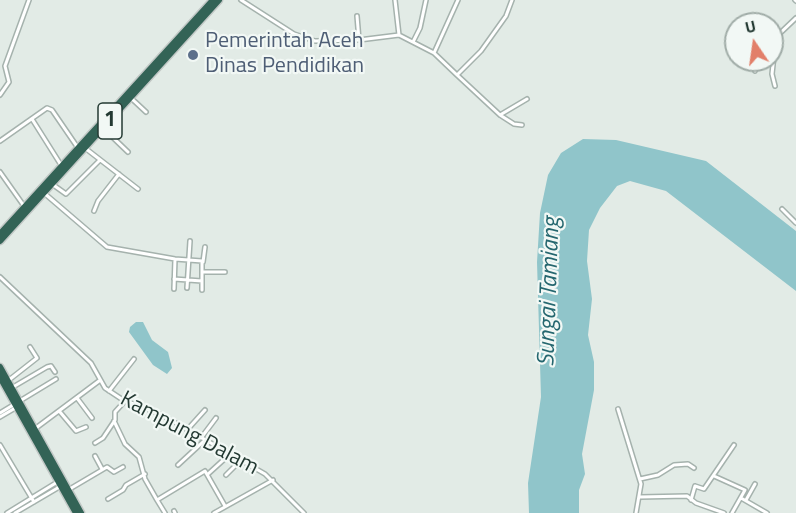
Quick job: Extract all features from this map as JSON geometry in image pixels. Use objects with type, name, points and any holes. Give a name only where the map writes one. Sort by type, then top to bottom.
[{"type":"highway","name":"1","points":[[0,241],[213,0]]},
{"type":"highway","name":"1","points":[[0,234],[24,206],[52,180],[61,165],[103,128],[165,56],[219,0]]},
{"type":"highway","points":[[0,367],[18,404],[81,513]]},
{"type":"highway","points":[[0,377],[34,429],[76,513]]},
{"type":"street","points":[[0,95],[9,82],[5,66],[29,0]]},
{"type":"street","points":[[241,0],[274,22],[306,39],[324,42],[399,35],[434,53],[500,115],[514,124],[522,125]]},
{"type":"street","points":[[395,0],[399,35]]},
{"type":"street","points":[[412,42],[420,28],[426,0]]},
{"type":"street","points":[[434,53],[458,0]]},
{"type":"street","points":[[458,75],[481,51],[506,16],[512,0]]},
{"type":"street","points":[[357,16],[359,40]]},
{"type":"street","points":[[784,28],[796,18]]},
{"type":"street","points":[[772,72],[775,86]]},
{"type":"street","points":[[131,98],[146,112]]},
{"type":"street","points":[[500,115],[527,99]]},
{"type":"street","points":[[0,141],[46,109],[50,109],[81,148],[138,189]]},
{"type":"street","points":[[32,119],[61,165]]},
{"type":"street","points":[[103,128],[128,152]]},
{"type":"street","points":[[52,180],[66,194],[100,160]]},
{"type":"street","points":[[0,172],[24,206]]},
{"type":"street","points":[[94,211],[98,201],[118,174]]},
{"type":"street","points":[[43,191],[107,247],[175,260],[203,262]]},
{"type":"street","points":[[782,209],[796,224]]},
{"type":"street","points":[[188,288],[190,241]]},
{"type":"street","points":[[202,290],[205,248]]},
{"type":"street","points":[[174,289],[175,260]]},
{"type":"street","points":[[203,272],[225,272]]},
{"type":"street","name":"Kampung Dalam","points":[[0,277],[91,363],[99,381],[109,391],[125,401],[155,411],[273,480],[304,513]]},
{"type":"street","points":[[174,279],[202,281]]},
{"type":"street","points":[[7,381],[23,371],[37,357],[30,347]]},
{"type":"street","points":[[109,391],[134,359]]},
{"type":"street","points":[[11,388],[47,366],[51,366],[55,372]]},
{"type":"street","points":[[0,415],[56,379]]},
{"type":"street","points":[[34,429],[99,381]]},
{"type":"street","points":[[77,398],[92,418]]},
{"type":"street","points":[[94,443],[103,438],[114,421],[115,412],[125,401]]},
{"type":"street","points":[[618,409],[640,479],[640,497],[636,513]]},
{"type":"street","points":[[187,430],[205,410]]},
{"type":"street","points":[[60,412],[75,431],[86,427]]},
{"type":"street","points":[[201,438],[216,418]]},
{"type":"street","points":[[114,421],[125,444],[139,457],[165,513]]},
{"type":"street","points":[[178,465],[206,440]]},
{"type":"street","points":[[0,445],[33,500]]},
{"type":"street","points":[[691,500],[695,486],[704,489],[734,445]]},
{"type":"street","points":[[208,474],[230,454]]},
{"type":"street","points":[[96,456],[102,469]]},
{"type":"street","points":[[226,475],[241,460]]},
{"type":"street","points":[[640,479],[658,475],[674,465],[688,464],[694,468]]},
{"type":"street","points":[[7,513],[63,484],[108,467],[114,472],[123,467]]},
{"type":"street","points":[[157,500],[204,471],[208,474],[226,513]]},
{"type":"street","points":[[108,499],[123,490],[126,484],[145,474]]},
{"type":"street","points":[[713,476],[744,489],[732,513]]},
{"type":"street","points":[[214,513],[273,480]]},
{"type":"street","points":[[746,500],[755,484]]},
{"type":"street","points":[[640,497],[685,496],[724,513]]},
{"type":"street","points":[[741,497],[767,513]]},
{"type":"street","points":[[15,513],[33,500]]},
{"type":"water","name":"Sungai Tamiang","points":[[583,139],[616,140],[706,161],[796,231],[796,291],[666,191],[630,181],[617,186],[600,208],[589,230],[587,261],[592,299],[588,335],[594,362],[594,390],[582,454],[585,474],[579,490],[579,513],[529,513],[528,483],[541,397],[537,262],[540,213],[548,175],[561,153]]},
{"type":"water","points":[[136,322],[143,322],[152,340],[168,352],[172,368],[167,374],[153,365],[129,332],[130,327]]},
{"type":"place","name":"Pemerintah Aceh Dinas Pendidikan","points":[[193,55]]}]
